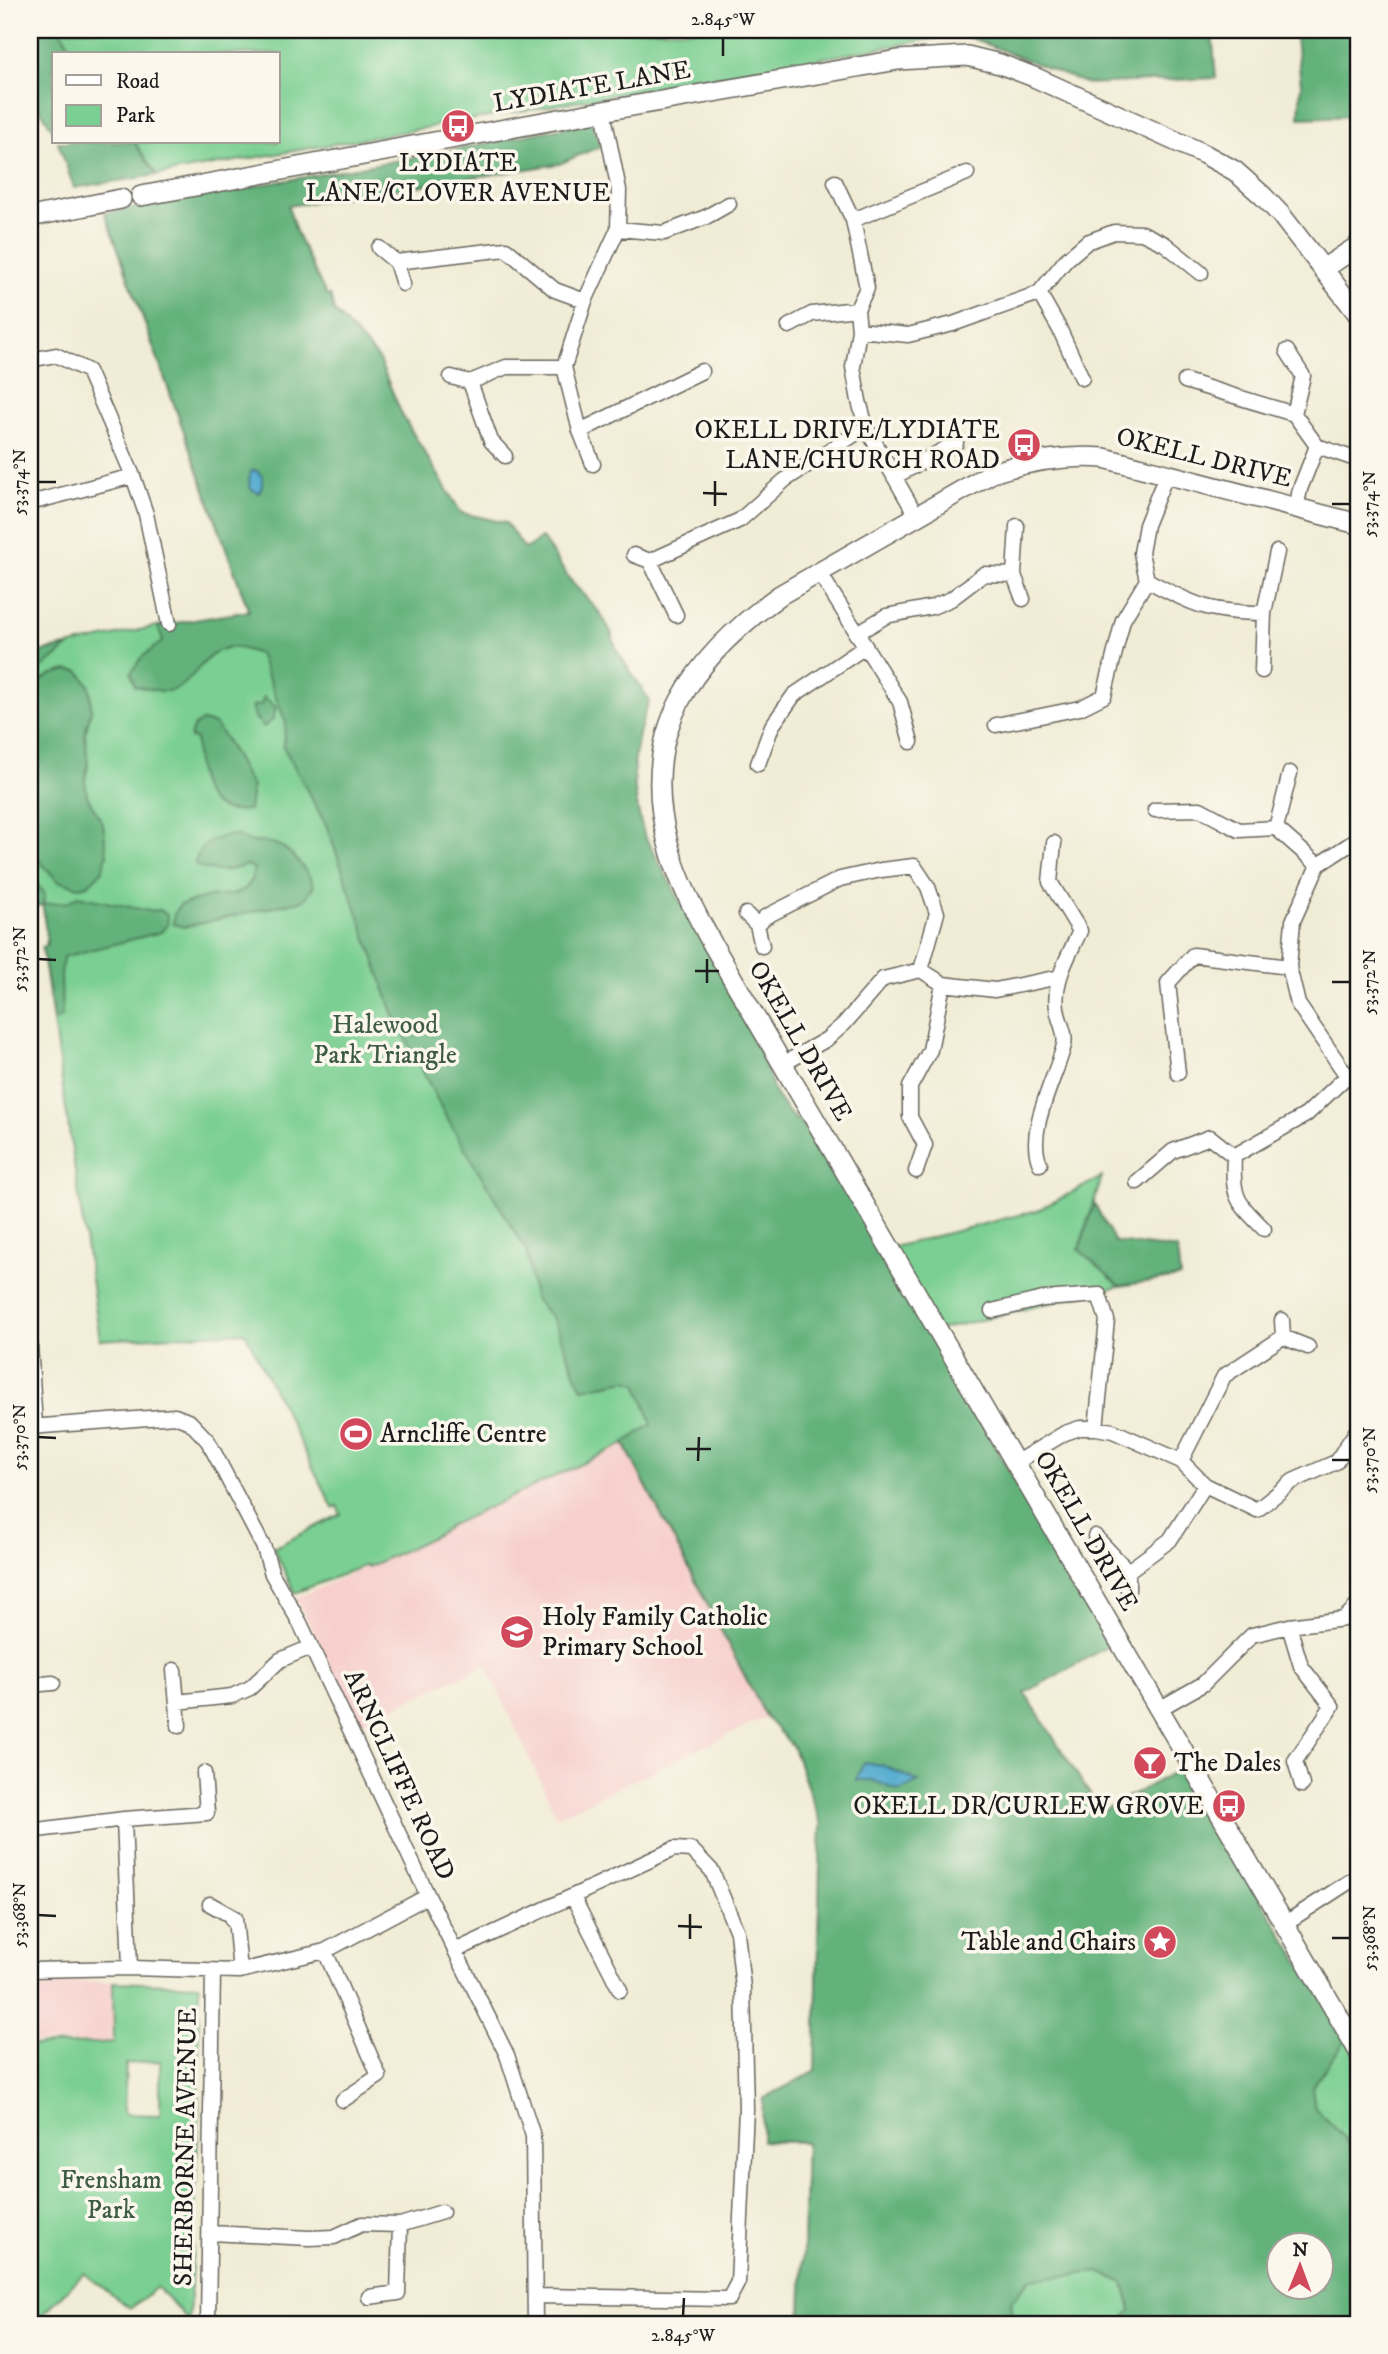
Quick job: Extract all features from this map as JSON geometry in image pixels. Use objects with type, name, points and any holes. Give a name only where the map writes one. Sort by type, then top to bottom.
[{"type":"street","name":"LYDIATE LANE","points":[[141,196],[898,60],[967,56],[1000,64],[1045,82],[1204,154],[1235,172],[1264,196],[1358,314]]},
{"type":"street","points":[[593,464],[580,431],[564,367],[585,301],[618,229],[619,190],[603,111]]},
{"type":"street","points":[[853,219],[967,173]]},
{"type":"street","points":[[835,182],[853,219],[867,288],[857,309],[859,330],[853,367],[866,427],[916,515]]},
{"type":"street","points":[[30,217],[121,199]]},
{"type":"street","points":[[618,229],[664,233],[706,217],[729,204]]},
{"type":"street","points":[[859,330],[908,335],[953,324],[1039,293],[1066,260],[1087,242],[1114,232],[1142,233],[1165,244],[1201,273]]},
{"type":"street","points":[[1323,269],[1358,246]]},
{"type":"street","points":[[379,248],[396,262],[402,284]]},
{"type":"street","points":[[396,262],[506,249],[555,290],[585,301]]},
{"type":"street","points":[[1039,293],[1082,378]]},
{"type":"street","points":[[789,326],[812,314],[857,309]]},
{"type":"street","points":[[1287,351],[1303,376],[1294,414]]},
{"type":"street","points":[[30,360],[56,355],[88,371],[133,476],[146,514],[169,624]]},
{"type":"street","points":[[451,377],[470,382],[506,367],[564,367]]},
{"type":"street","points":[[580,431],[702,371]]},
{"type":"street","points":[[1185,381],[1294,414],[1317,446],[1358,460]]},
{"type":"street","points":[[470,382],[491,441],[505,456]]},
{"type":"street","points":[[650,561],[740,520],[785,480],[866,427]]},
{"type":"street","points":[[894,477],[956,443]]},
{"type":"street","points":[[1296,509],[1300,489],[1317,446]]},
{"type":"street","name":"OKELL DRIVE","points":[[1358,524],[1104,458],[1063,457],[992,473],[819,572],[747,619],[720,645],[698,669],[673,713],[665,740],[660,793],[668,844],[679,875],[713,945],[1358,2050]]},
{"type":"street","points":[[996,725],[1080,708],[1104,696],[1123,620],[1147,580],[1141,553],[1146,524],[1167,473]]},
{"type":"street","points":[[30,503],[133,476]]},
{"type":"street","points":[[1017,526],[1014,575],[1023,599]]},
{"type":"street","points":[[1262,671],[1264,613],[1278,552]]},
{"type":"street","points":[[634,555],[650,561],[676,615]]},
{"type":"street","points":[[819,572],[900,702],[911,742]]},
{"type":"street","points":[[856,634],[886,616],[932,607],[984,574],[1014,575]]},
{"type":"street","points":[[1147,580],[1191,604],[1228,613],[1264,613]]},
{"type":"street","points":[[758,764],[772,726],[794,695],[866,648]]},
{"type":"street","points":[[1276,828],[1290,773]]},
{"type":"street","points":[[1155,810],[1200,809],[1239,830],[1276,828],[1318,865]]},
{"type":"street","points":[[1234,1156],[1306,1115],[1353,1078],[1298,1004],[1289,967],[1293,921],[1318,865],[1358,839]]},
{"type":"street","points":[[1040,1164],[1035,1153],[1039,1122],[1066,1041],[1057,1007],[1059,977],[1080,931],[1050,883],[1054,843]]},
{"type":"street","points":[[757,925],[765,917],[840,879],[914,866],[928,887],[937,913],[921,970]]},
{"type":"street","points":[[746,914],[757,925],[762,946]]},
{"type":"street","points":[[1178,1073],[1168,984],[1193,955],[1289,967]]},
{"type":"street","points":[[783,1064],[827,1039],[844,1024],[883,979],[921,970],[943,984],[995,990],[1059,977]]},
{"type":"street","points":[[916,1171],[925,1145],[910,1116],[910,1087],[930,1050],[943,984]]},
{"type":"street","points":[[1137,1182],[1173,1151],[1210,1137],[1234,1156]]},
{"type":"street","points":[[1234,1156],[1233,1182],[1238,1203],[1264,1229]]},
{"type":"street","points":[[992,1311],[1043,1298],[1099,1295],[1107,1320],[1096,1428]]},
{"type":"street","points":[[1282,1320],[1283,1337]]},
{"type":"street","points":[[1181,1461],[1224,1376],[1283,1337]]},
{"type":"street","points":[[1283,1337],[1308,1347]]},
{"type":"street","points":[[30,1344],[33,1427]]},
{"type":"street","name":"ARNCLIFFE ROAD","points":[[33,1427],[175,1416],[190,1422],[208,1441],[262,1545],[272,1574],[312,1647],[428,1896],[507,2055],[533,2136],[535,2324]]},
{"type":"street","points":[[1015,1463],[1065,1433],[1080,1428],[1113,1431],[1181,1461],[1205,1485],[1256,1510],[1293,1481],[1336,1462],[1358,1429]]},
{"type":"street","points":[[1128,1572],[1170,1540],[1205,1485]]},
{"type":"street","points":[[1096,1536],[1128,1572],[1128,1590]]},
{"type":"street","points":[[1160,1709],[1202,1684],[1252,1635],[1289,1626],[1344,1619],[1358,1605]]},
{"type":"street","points":[[1289,1626],[1301,1665],[1332,1706],[1295,1762],[1302,1785]]},
{"type":"street","points":[[177,1702],[232,1696],[250,1688],[280,1660],[312,1647]]},
{"type":"street","points":[[174,1670],[179,1726]]},
{"type":"street","points":[[30,1685],[53,1683]]},
{"type":"street","points":[[30,1830],[206,1813],[204,1773]]},
{"type":"street","points":[[124,1819],[130,1968]]},
{"type":"street","points":[[457,1950],[674,1849],[692,1850],[712,1871],[737,1932],[743,1988],[746,2109],[738,2282],[729,2299],[536,2296]]},
{"type":"street","points":[[1284,1924],[1358,1876]]},
{"type":"street","points":[[30,1970],[130,1968],[240,1971],[325,1951],[428,1896]]},
{"type":"street","points":[[573,1897],[620,1990]]},
{"type":"street","points":[[211,1904],[234,1919],[240,1971]]},
{"type":"street","points":[[325,1951],[379,2076],[343,2100]]},
{"type":"street","name":"SHERBORNE AVENUE","points":[[208,2324],[213,1971]]},
{"type":"street","points":[[211,2233],[334,2237],[362,2224],[400,2225],[442,2212]]},
{"type":"street","points":[[369,2297],[398,2293],[400,2225]]},
{"type":"shaded area","name":"Holy Family Catholic Primary School","points":[[624,1443],[766,1717],[557,1817],[486,1665],[358,1724],[296,1598],[420,1543],[451,1525]]},
{"type":"shaded area","points":[[30,1981],[113,1982],[112,2041],[30,2043]]},
{"type":"green space","points":[[30,30],[60,30],[74,52],[52,52],[52,129],[30,93]]},
{"type":"green space","points":[[60,30],[961,30],[961,34],[157,175],[135,144],[280,144],[280,52],[74,52]]},
{"type":"green space","points":[[961,30],[1212,30],[1216,78],[1087,84],[961,34]]},
{"type":"green space","points":[[1295,30],[1358,30],[1358,116],[1299,118],[1301,84]]},
{"type":"green space","name":"Halewood Park Triangle","points":[[591,122],[601,146],[559,164],[288,206],[296,232],[326,295],[330,295],[334,311],[378,358],[402,415],[461,513],[506,523],[525,549],[542,538],[570,580],[600,613],[611,632],[617,651],[649,700],[634,767],[636,799],[644,835],[757,1041],[775,1094],[788,1112],[814,1135],[1110,1645],[1025,1693],[1101,1812],[1180,1769],[1347,2039],[1312,2087],[1315,2108],[1346,2139],[1358,2160],[1358,2324],[1115,2324],[1121,2323],[1131,2310],[1124,2283],[1099,2272],[1030,2279],[1011,2302],[1014,2324],[801,2324],[806,2142],[762,2141],[763,2099],[815,2071],[821,1824],[793,1747],[766,1717],[624,1443],[652,1424],[637,1383],[626,1380],[582,1389],[553,1319],[534,1298],[527,1252],[445,1115],[394,1015],[327,827],[283,746],[286,723],[259,654],[232,647],[221,650],[205,661],[178,688],[169,691],[135,686],[131,673],[141,658],[163,641],[158,626],[249,611],[105,213],[444,152]],"holes":[[[872,1780],[918,1782],[899,1791]]]},
{"type":"green space","points":[[59,144],[135,144],[157,175],[74,188]]},
{"type":"green space","name":"Halewood Park Triangle","points":[[287,206],[296,232],[326,295],[330,295],[334,311],[378,358],[402,415],[461,513],[506,523],[525,549],[542,538],[570,580],[600,613],[611,632],[617,651],[649,700],[634,767],[636,799],[644,835],[757,1041],[775,1094],[788,1112],[814,1135],[1110,1645],[1025,1693],[1101,1812],[1180,1769],[1358,2059],[1358,2324],[801,2324],[806,2142],[762,2141],[763,2099],[815,2071],[821,1824],[793,1747],[766,1717],[624,1444],[368,1567],[366,1565],[295,1593],[273,1548],[341,1514],[337,1506],[333,1508],[245,1332],[100,1340],[42,947],[47,946],[43,905],[30,906],[30,654],[158,626],[249,612],[105,213]]},
{"type":"green space","points":[[69,646],[36,673],[30,684],[30,654]]},
{"type":"green space","points":[[67,670],[79,671],[89,685],[91,711],[85,734],[88,765],[85,780],[87,796],[103,824],[107,855],[102,871],[88,885],[79,887],[58,881],[30,846],[30,728],[36,684],[50,675]]},
{"type":"green space","points":[[264,697],[276,707],[273,719],[264,727],[255,718],[252,706],[261,705]]},
{"type":"green space","points":[[202,721],[215,724],[252,787],[249,810],[229,811],[217,806],[204,791],[198,770],[196,739],[190,738],[193,727]]},
{"type":"green space","points":[[236,835],[247,841],[272,843],[283,848],[299,863],[314,886],[304,900],[184,927],[173,924],[174,914],[180,905],[208,897],[238,893],[248,885],[254,868],[247,865],[220,871],[207,870],[195,864],[204,845],[222,837]]},
{"type":"green space","points":[[30,876],[45,894],[43,904],[68,902],[78,896],[149,911],[160,910],[167,915],[168,924],[161,932],[63,957],[62,1016],[54,1021],[42,947],[47,946],[43,905],[30,906]]},
{"type":"green space","points":[[1102,1177],[1079,1249],[1120,1286],[939,1330],[890,1248],[1038,1210]]},
{"type":"green space","points":[[1094,1203],[1115,1242],[1177,1249],[1180,1277],[1120,1286],[1079,1250]]},
{"type":"green space","name":"Frensham Park","points":[[113,1982],[199,1985],[199,2117],[189,2321],[157,2287],[130,2309],[84,2273],[30,2324],[30,2046],[114,2042]],"holes":[[[160,2061],[160,2115],[124,2114],[126,2064]]]},
{"type":"water","points":[[251,471],[257,471],[262,476],[259,493],[251,489]]},
{"type":"water","points":[[864,1762],[882,1765],[919,1782],[899,1791],[872,1780],[856,1780]]},
{"type":"place","name":"LYDIATE LANE/CLOVER AVENUE","points":[[458,126]]},
{"type":"place","name":"OKELL DRIVE/LYDIATE LANE/CHURCH ROAD","points":[[1024,445]]},
{"type":"place","name":"Arncliffe Centre","points":[[356,1434]]},
{"type":"place","name":"Holy Family Catholic Primary School","points":[[517,1632]]},
{"type":"place","name":"The Dales","points":[[1150,1763]]},
{"type":"place","name":"OKELL DR/CURLEW GROVE","points":[[1229,1806]]},
{"type":"place","name":"Table and Chairs","points":[[1160,1942]]}]
